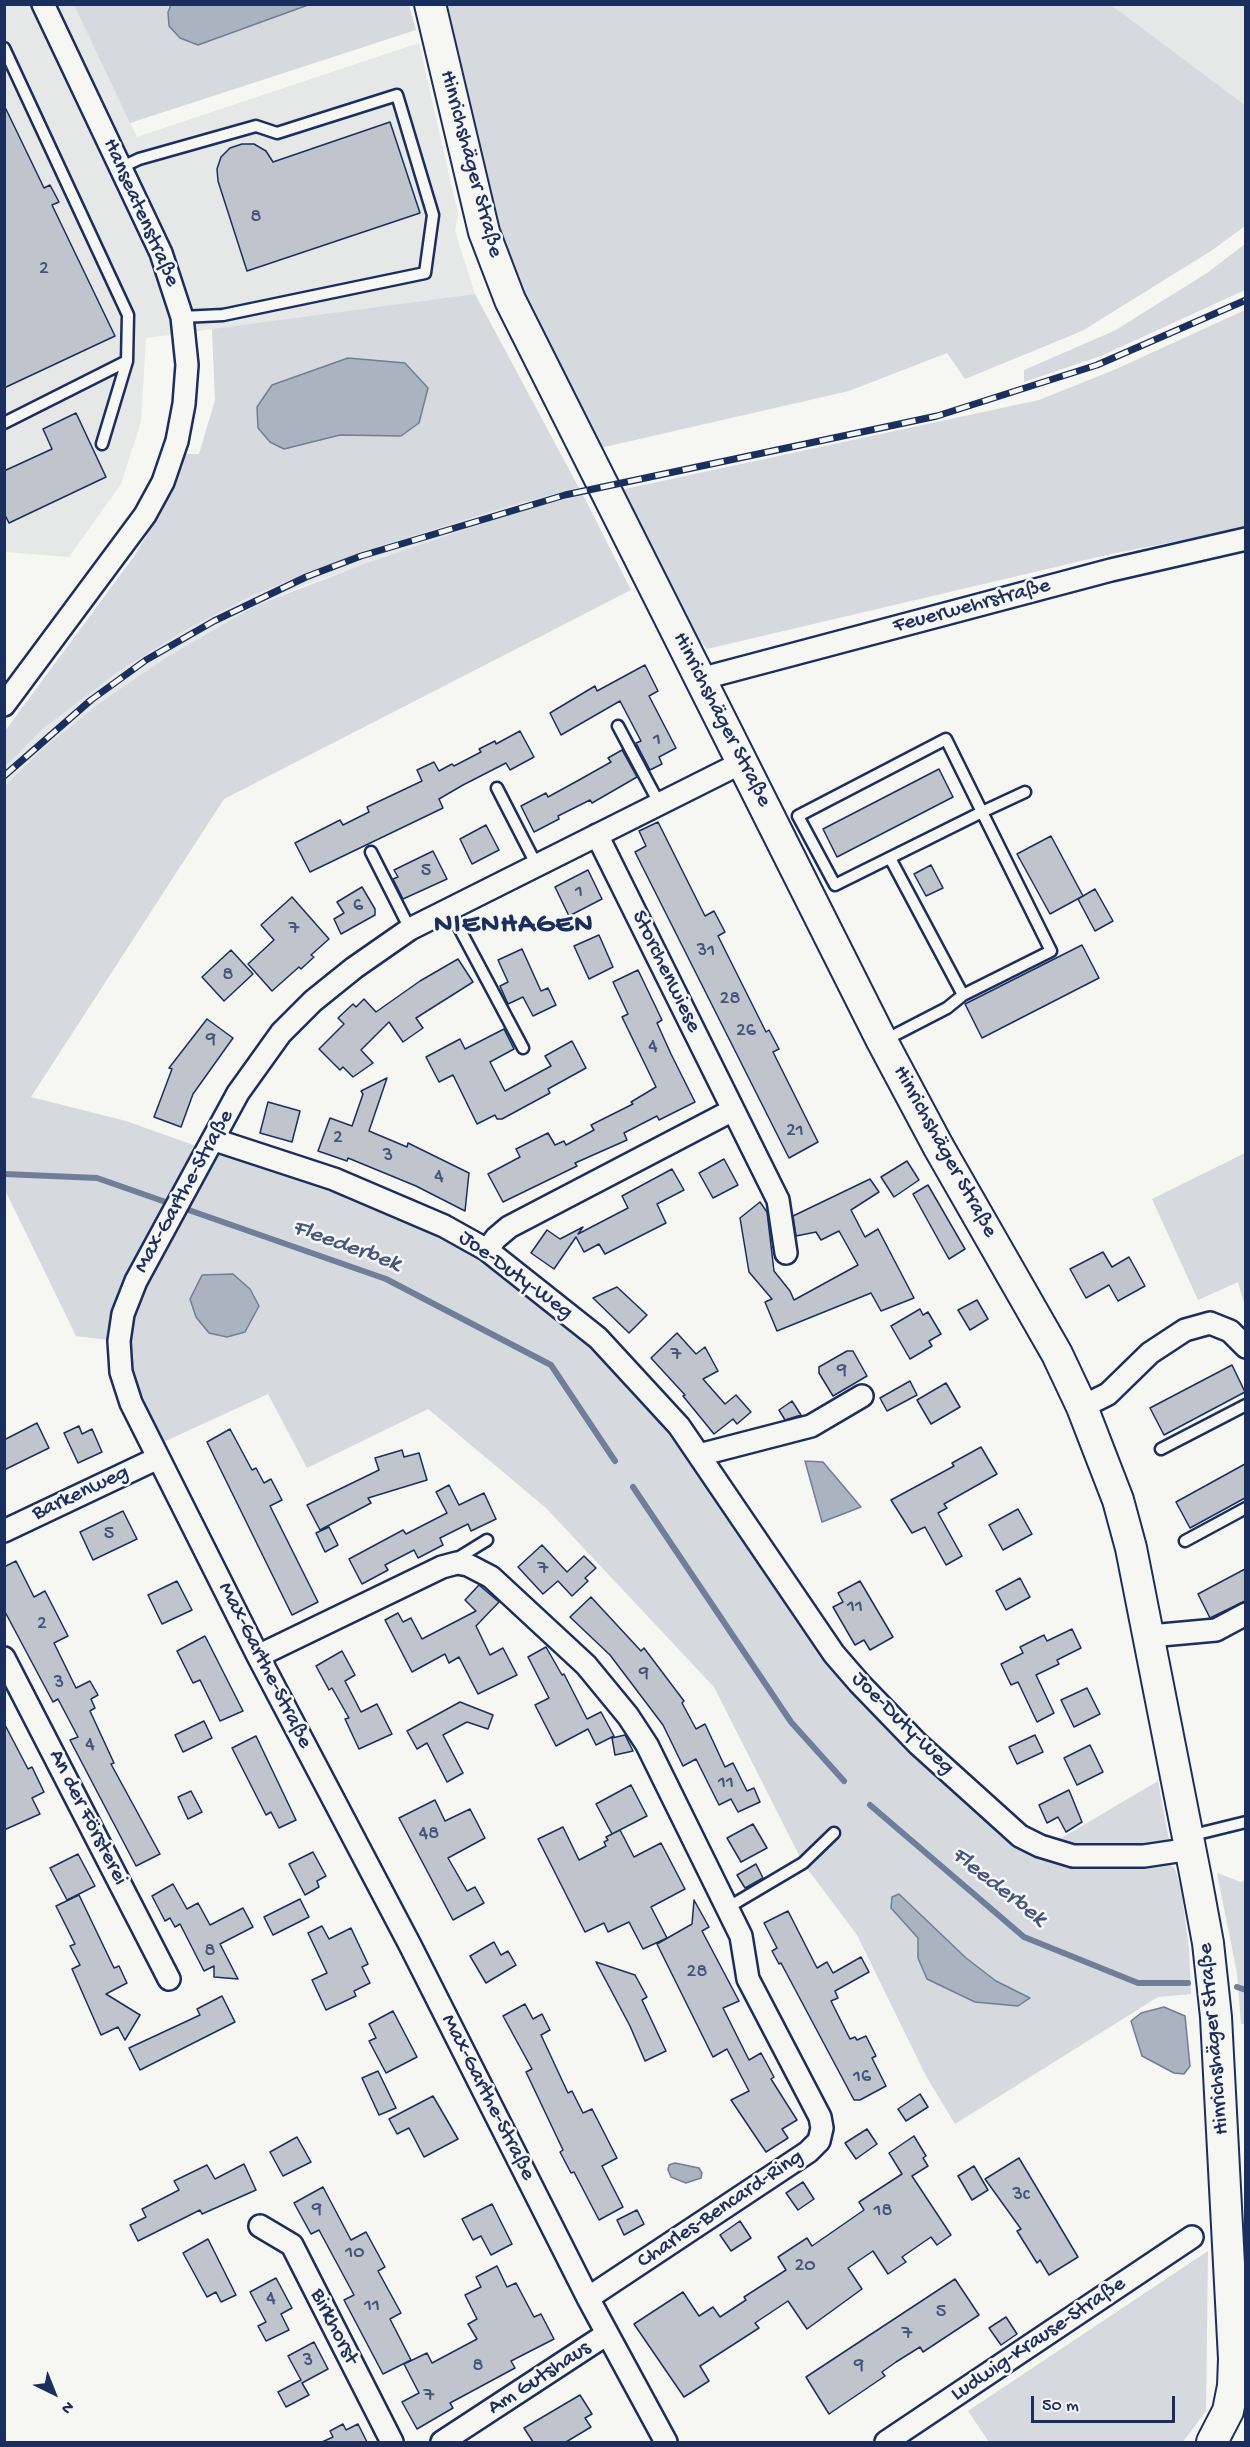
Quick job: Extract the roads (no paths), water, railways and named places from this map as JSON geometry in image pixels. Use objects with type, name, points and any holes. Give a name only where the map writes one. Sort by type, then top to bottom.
[{"type":"main road","name":"Hinrichshäger Straße","points":[[430,4],[484,232],[510,300],[882,1041],[938,1146],[1057,1354],[1082,1407],[1118,1500],[1131,1548],[1149,1636],[1208,1943],[1237,2223],[1233,2386],[1228,2411],[1212,2442]]},
{"type":"street","name":"Hanseatenstraße","points":[[4,705],[139,524],[163,482],[177,441],[184,404],[187,365],[182,317],[161,254],[43,4]]},
{"type":"street","name":"Feuerwehrstraße","points":[[700,679],[1111,570],[1245,539]]},
{"type":"street","name":"Max-Garthe-Straße","points":[[666,2442],[588,2298],[410,1945],[258,1656],[130,1403],[121,1372],[119,1341],[123,1314],[136,1281],[215,1140],[238,1094],[281,1033],[346,974],[410,929],[743,762]]},
{"type":"street","name":"Storchenwiese","points":[[597,835],[778,1200],[786,1253]]},
{"type":"street","points":[[487,1250],[496,1238],[510,1227],[733,1110]]},
{"type":"street","name":"Joe-Duty-Weg","points":[[215,1140],[334,1179],[444,1226],[487,1250],[598,1338],[654,1396],[699,1455],[834,1654],[918,1744],[999,1819],[1040,1846],[1073,1856],[1122,1858],[1190,1843]]},
{"type":"street","points":[[1082,1407],[1108,1394],[1150,1353],[1185,1330],[1210,1323],[1230,1331],[1245,1347]]},
{"type":"street","points":[[699,1455],[811,1426],[862,1396]]},
{"type":"street","name":"Barkenweg","points":[[4,1531],[158,1458]]},
{"type":"street","name":"Charles-Bencard-Ring","points":[[258,1656],[442,1567],[457,1563],[468,1564],[491,1577],[586,1665],[609,1690],[647,1745],[741,1936],[748,1979],[820,2117],[822,2128],[819,2141],[808,2152],[588,2298]]},
{"type":"street","points":[[1149,1636],[1216,1630],[1245,1614]]},
{"type":"street","name":"An der Försterei","points":[[4,1658],[169,1979]]},
{"type":"street","name":"Birkhorst","points":[[260,2226],[292,2245],[392,2442]]},
{"type":"street","name":"Ludwig-Krause-Straße","points":[[886,2442],[1192,2237]]},
{"type":"street","name":"Am Gutshaus","points":[[442,2442],[607,2334]]},
{"type":"lane","points":[[4,48],[128,315],[127,361],[102,444]]},
{"type":"lane","points":[[120,168],[139,159],[256,126],[277,133],[397,95],[433,215],[425,273],[224,315],[182,317]]},
{"type":"lane","points":[[4,423],[127,361]]},
{"type":"lane","points":[[618,726],[659,803]]},
{"type":"lane","points":[[882,1041],[946,1008],[963,995],[1051,951],[982,812],[946,740],[798,816],[835,885],[982,812],[1024,792]]},
{"type":"lane","points":[[497,788],[536,864]]},
{"type":"lane","points":[[371,852],[410,929]]},
{"type":"lane","points":[[890,858],[963,995]]},
{"type":"lane","points":[[449,909],[523,1048]]},
{"type":"lane","points":[[1161,1449],[1245,1405]]},
{"type":"lane","points":[[1185,1541],[1245,1508]]},
{"type":"lane","name":"Charles-Bencard-Ring","points":[[442,1567],[486,1540]]},
{"type":"lane","points":[[1190,1843],[1245,1822]]},
{"type":"lane","points":[[727,1908],[803,1863],[834,1833]]},
{"type":"waterway","name":"Fleederbek","points":[[4,1174],[97,1178],[386,1279],[551,1365],[615,1461]]},
{"type":"waterway","name":"Fleederbek","points":[[633,1487],[791,1722],[844,1781]]},
{"type":"waterway","name":"Fleederbek","points":[[870,1805],[1024,1937],[1138,1983],[1188,1983]]},
{"type":"waterway","name":"Fleederbek","points":[[1237,1987],[1246,1990]]},
{"type":"railway","points":[[4,776],[91,700],[146,660],[214,621],[306,577],[361,556],[565,495],[937,416],[1097,365],[1246,300]]},
{"type":"district","name":"NIENHAGEN","points":[[514,927]]}]
